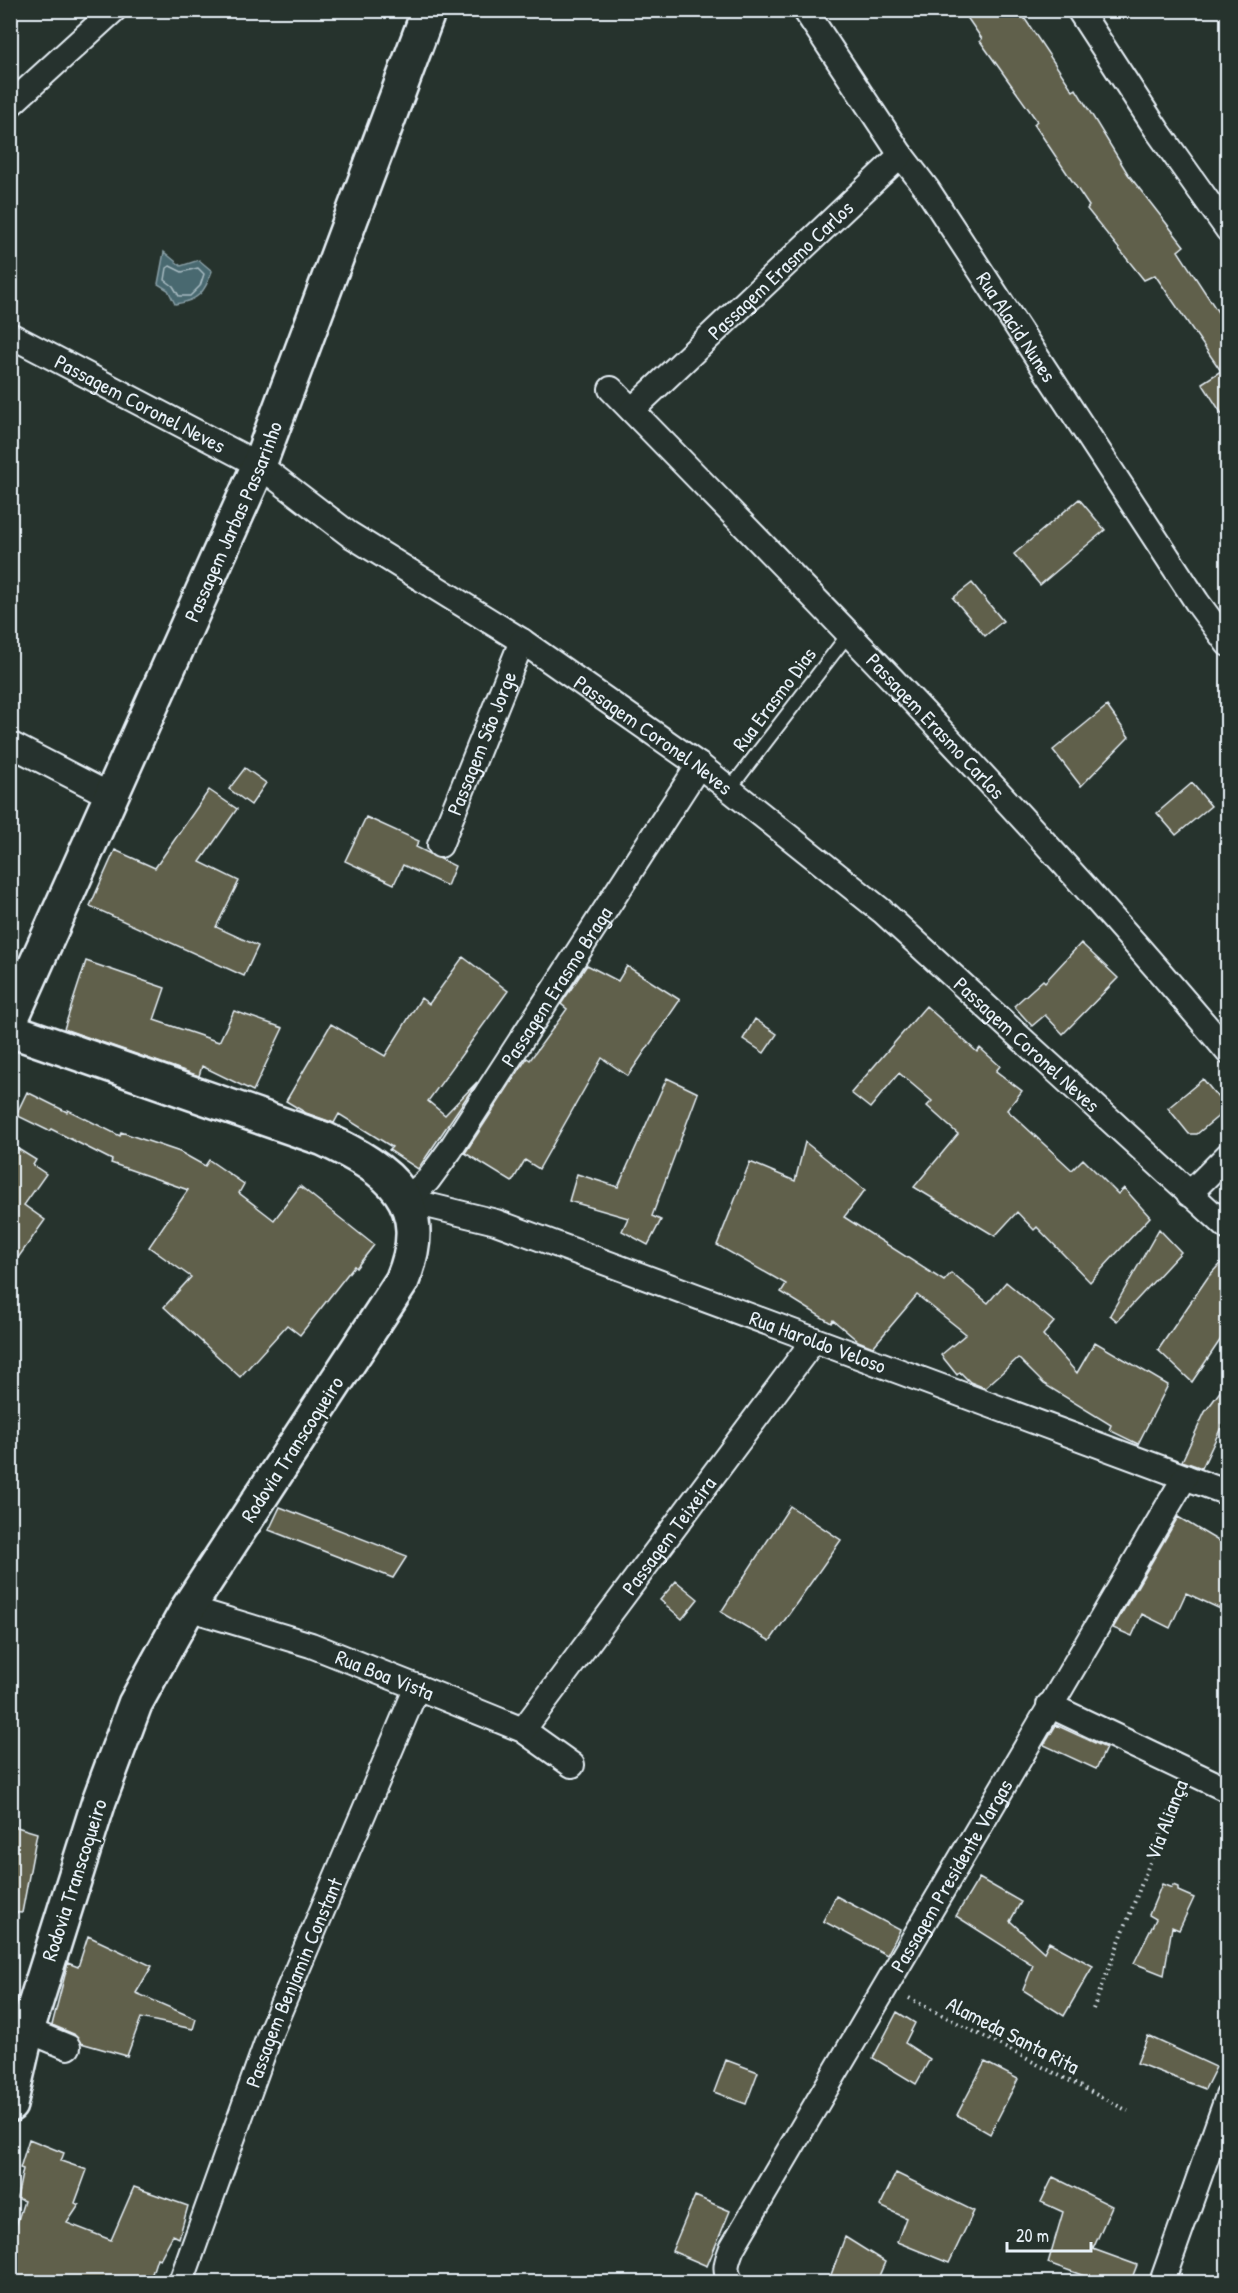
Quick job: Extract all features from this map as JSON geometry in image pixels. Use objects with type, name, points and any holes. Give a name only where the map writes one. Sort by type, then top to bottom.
[{"type":"main road","name":"Passagem Jarbas Passarinho","points":[[10,1022],[259,465],[429,10]]},
{"type":"main road","name":"Rodovia Transcoqueiro","points":[[10,1030],[324,1139],[362,1156],[388,1176],[406,1200],[414,1232],[412,1257],[402,1281],[188,1608],[135,1704],[99,1801],[27,2030],[10,2105]]},
{"type":"street","points":[[10,105],[114,10]]},
{"type":"street","name":"Rua Alacid Nunes","points":[[805,10],[901,155],[927,189],[1197,602],[1227,644]]},
{"type":"street","points":[[1079,10],[1157,130],[1227,230]]},
{"type":"street","name":"Passagem Erasmo Carlos","points":[[632,410],[901,155]]},
{"type":"street","name":"Passagem Coronel Neves","points":[[10,335],[259,465],[349,534],[522,641],[699,765],[882,911],[1227,1228]]},
{"type":"street","name":"Passagem Erasmo Carlos","points":[[611,389],[850,632],[1153,964],[1227,1052]]},
{"type":"street","name":"Passagem São Jorge","points":[[440,845],[522,641]]},
{"type":"street","points":[[10,744],[111,796]]},
{"type":"street","name":"Passagem Erasmo Braga","points":[[406,1200],[428,1180],[450,1150],[699,765]]},
{"type":"street","points":[[1189,1194],[1227,1155]]},
{"type":"street","name":"Rua Haroldo Veloso","points":[[406,1200],[496,1222],[1227,1493]]},
{"type":"street","name":"Passagem Teixeira","points":[[523,1730],[814,1340]]},
{"type":"street","name":"Passagem Presidente Vargas","points":[[729,2279],[726,2264],[732,2248],[884,1985],[1185,1477]]},
{"type":"street","name":"Rua Boa Vista","points":[[188,1608],[311,1645],[523,1730],[572,1765]]},
{"type":"street","name":"Passagem Benjamin Constant","points":[[181,2283],[271,2031],[417,1687]]},
{"type":"street","name":"Via Aliança","points":[[1049,1705],[1185,1771]]},
{"type":"street","points":[[1185,1771],[1227,1790]]},
{"type":"street","points":[[27,2030],[68,2047]]},
{"type":"street","points":[[1162,2283],[1227,2096]]},
{"type":"lane","name":"Rua Erasmo Dias","points":[[729,790],[850,632]]},
{"type":"path","name":"Via Aliança","points":[[1093,2010],[1185,1771]]},
{"type":"path","name":"Alameda Santa Rita","points":[[884,1985],[1128,2111]]},
{"type":"water","points":[[164,252],[181,266],[199,260],[212,271],[203,290],[190,301],[175,304],[168,290],[158,284]]},
{"type":"building","points":[[962,10],[1019,10],[1073,91],[1076,89],[1128,174],[1184,246],[1178,251],[1227,326],[1227,422],[1202,383],[1221,371],[1155,275],[1144,280],[1087,209],[1089,206],[1034,124],[1037,121],[980,41],[982,39]]},
{"type":"building","points":[[1079,499],[1105,530],[1040,585],[1014,554]]},
{"type":"building","points":[[972,583],[1003,621],[985,636],[953,598]]},
{"type":"building","points":[[1107,706],[1129,737],[1081,786],[1053,750]]},
{"type":"building","points":[[245,768],[266,783],[251,805],[229,789]]},
{"type":"building","points":[[1192,783],[1211,806],[1176,835],[1157,813]]},
{"type":"building","points":[[209,790],[237,809],[200,862],[239,881],[216,927],[258,946],[244,976],[90,906],[115,850],[155,868]]},
{"type":"building","points":[[366,817],[419,841],[416,847],[455,866],[447,886],[403,865],[394,884],[345,861]]},
{"type":"building","points":[[1081,943],[1118,978],[1063,1034],[1045,1015],[1032,1026],[1014,1006],[1043,980],[1045,982]]},
{"type":"building","points":[[463,957],[508,991],[428,1101],[445,1115],[477,1082],[418,1169],[389,1150],[392,1147],[339,1114],[334,1123],[306,1113],[286,1101],[331,1024],[385,1056],[421,998],[429,1004]]},
{"type":"building","points":[[86,961],[165,988],[154,1020],[219,1042],[234,1011],[283,1028],[253,1091],[202,1066],[199,1076],[64,1029]]},
{"type":"building","points":[[587,965],[618,981],[627,966],[680,1000],[628,1076],[602,1058],[539,1169],[525,1160],[512,1182],[465,1153],[527,1058],[530,1060],[567,1009],[561,1004]]},
{"type":"building","points":[[926,1006],[977,1052],[980,1048],[1000,1066],[996,1071],[1022,1091],[1007,1110],[1072,1170],[1083,1159],[1118,1194],[1124,1188],[1150,1217],[1090,1282],[1037,1227],[1034,1230],[1017,1212],[995,1236],[914,1187],[958,1134],[927,1106],[932,1101],[899,1073],[870,1108],[851,1093]]},
{"type":"building","points":[[755,1019],[777,1034],[764,1053],[743,1039]]},
{"type":"building","points":[[667,1078],[698,1093],[652,1216],[661,1220],[648,1245],[622,1231],[628,1218],[569,1201],[577,1174],[618,1187]]},
{"type":"building","points":[[1203,1079],[1227,1109],[1197,1134],[1189,1134],[1168,1108]]},
{"type":"building","points":[[27,1092],[120,1136],[121,1132],[180,1152],[205,1166],[209,1160],[244,1184],[239,1193],[274,1220],[300,1186],[374,1245],[356,1268],[354,1266],[300,1335],[287,1325],[240,1377],[164,1307],[191,1277],[149,1247],[188,1190],[111,1163],[112,1160],[51,1129],[49,1131],[16,1115]]},
{"type":"building","points":[[805,1142],[865,1190],[844,1217],[944,1281],[951,1273],[988,1303],[1006,1282],[1054,1322],[1043,1335],[1077,1373],[1095,1342],[1168,1385],[1138,1444],[1109,1430],[1111,1425],[1044,1384],[1018,1358],[985,1388],[970,1382],[960,1372],[957,1375],[941,1355],[966,1334],[917,1295],[873,1347],[858,1341],[833,1320],[831,1323],[781,1292],[786,1284],[717,1245],[750,1162],[795,1181]]},
{"type":"building","points":[[10,1144],[36,1160],[33,1165],[46,1174],[24,1205],[45,1220],[10,1269]]},
{"type":"building","points":[[1159,1229],[1181,1252],[1117,1321],[1110,1315]]},
{"type":"building","points":[[1227,1256],[1227,1330],[1192,1382],[1158,1350],[1208,1277]]},
{"type":"building","points":[[1227,1382],[1227,1415],[1202,1468],[1182,1461],[1205,1412]]},
{"type":"building","points":[[790,1506],[841,1540],[770,1641],[721,1612]]},
{"type":"building","points":[[280,1507],[407,1556],[393,1578],[269,1530]]},
{"type":"building","points":[[1178,1517],[1227,1546],[1227,1612],[1186,1593],[1170,1628],[1142,1614],[1132,1636],[1113,1628]]},
{"type":"building","points":[[676,1581],[698,1599],[682,1619],[660,1600]]},
{"type":"building","points":[[1056,1725],[1106,1748],[1096,1769],[1044,1745]]},
{"type":"building","points":[[10,1825],[37,1833],[22,1913],[10,1912]]},
{"type":"building","points":[[979,1878],[1021,1902],[1010,1921],[1044,1952],[1049,1942],[1093,1966],[1064,2016],[1023,1990],[1033,1965],[956,1916]]},
{"type":"building","points":[[1162,1884],[1172,1888],[1173,1885],[1178,1887],[1178,1891],[1194,1898],[1179,1930],[1172,1927],[1164,1975],[1134,1963],[1156,1919],[1149,1915]]},
{"type":"building","points":[[836,1896],[900,1930],[887,1955],[823,1921]]},
{"type":"building","points":[[88,1936],[152,1966],[136,1993],[196,2019],[193,2029],[141,2018],[127,2056],[81,2043],[74,2034],[52,2025],[68,1963],[78,1967]]},
{"type":"building","points":[[897,2012],[915,2023],[905,2043],[930,2059],[916,2084],[873,2058]]},
{"type":"building","points":[[1148,2036],[1216,2067],[1205,2089],[1137,2063]]},
{"type":"building","points":[[726,2060],[758,2072],[746,2104],[714,2092]]},
{"type":"building","points":[[985,2062],[1018,2079],[990,2134],[957,2115]]},
{"type":"building","points":[[29,2139],[64,2153],[61,2161],[87,2170],[75,2203],[79,2205],[67,2223],[111,2240],[134,2187],[188,2206],[179,2238],[173,2235],[160,2259],[157,2258],[149,2283],[10,2283],[10,2245],[24,2201],[17,2198],[23,2169],[20,2168]]},
{"type":"building","points":[[896,2173],[974,2211],[949,2263],[897,2242],[906,2218],[880,2206]]},
{"type":"building","points":[[1053,2177],[1112,2206],[1093,2249],[1137,2265],[1130,2283],[1104,2283],[1048,2263],[1063,2212],[1041,2202]]},
{"type":"building","points":[[695,2196],[730,2211],[707,2266],[672,2251]]},
{"type":"building","points":[[845,2237],[885,2262],[876,2283],[828,2283]]}]
